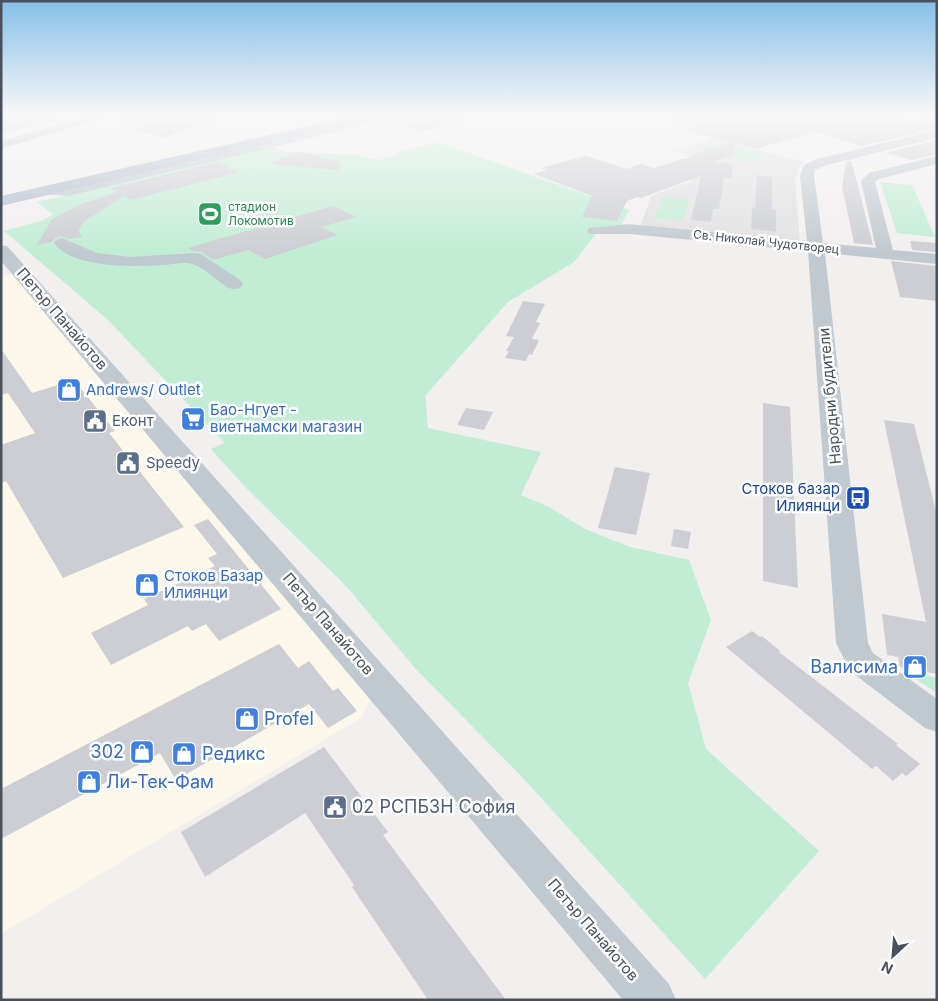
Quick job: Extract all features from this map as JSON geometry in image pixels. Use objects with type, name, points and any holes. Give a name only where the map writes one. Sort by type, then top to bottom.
[{"type":"main road","points":[[1,201],[171,162]]},
{"type":"street","points":[[45,191],[68,192],[195,162]]},
{"type":"street","name":"Народни будители","points":[[826,162],[809,168],[807,176],[816,247],[852,643],[861,662],[937,718]]},
{"type":"street","points":[[886,254],[868,180],[874,176],[930,162]]},
{"type":"street","name":"Св. Николай Чудотворец","points":[[594,231],[669,232],[937,259]]},
{"type":"street","points":[[62,243],[69,248],[94,258],[121,261],[195,258],[234,284]]},
{"type":"street","name":"Петър Панайотов","points":[[1,250],[652,1000]]},
{"type":"shaded area","points":[[697,162],[804,162],[798,170],[795,180],[800,243],[640,227],[651,196],[694,180]]},
{"type":"shaded area","name":"Стоков Базар Илиянци","points":[[22,272],[379,684],[361,718],[1,934],[1,277]]},
{"type":"green space","points":[[205,162],[493,162],[629,210],[620,227],[596,234],[574,262],[508,302],[425,396],[428,428],[541,452],[521,495],[549,507],[585,529],[630,547],[689,560],[711,620],[688,683],[706,749],[819,851],[705,979],[523,778],[416,669],[345,585],[246,488],[211,449],[225,443],[108,320],[4,231],[44,220],[53,214],[37,202]]},
{"type":"green space","points":[[880,182],[912,185],[935,237],[897,233]]},
{"type":"green space","points":[[661,197],[689,199],[684,220],[655,218]]},
{"type":"green space","points":[[908,671],[937,678],[937,693],[907,673]]},
{"type":"building","points":[[217,162],[240,172],[131,200],[124,196],[85,221],[78,231],[82,237],[69,239],[61,236],[55,238],[52,242],[37,245],[51,220],[78,205],[117,192],[110,188]]},
{"type":"building","points":[[274,162],[340,162],[339,170],[268,164]]},
{"type":"building","points":[[565,162],[604,162],[627,169],[640,164],[654,168],[674,162],[713,162],[733,164],[731,178],[724,177],[719,209],[713,209],[711,222],[691,220],[701,176],[641,198],[637,197],[627,201],[617,221],[582,217],[592,196],[534,174],[547,170],[541,168]]},
{"type":"building","points":[[846,162],[851,162],[873,245],[854,243],[842,187]]},
{"type":"building","points":[[757,175],[772,177],[772,209],[776,210],[776,232],[751,229],[752,207],[755,208]]},
{"type":"building","points":[[333,206],[357,217],[321,227],[338,235],[265,259],[248,250],[213,260],[202,252],[193,251],[188,248]]},
{"type":"building","points":[[910,241],[937,243],[937,252],[912,250]]},
{"type":"building","points":[[891,261],[937,266],[937,301],[900,297]]},
{"type":"building","points":[[523,301],[545,304],[536,322],[540,323],[532,339],[539,340],[532,355],[529,354],[526,361],[505,358],[509,351],[506,351],[514,337],[506,336]]},
{"type":"building","points":[[1,349],[32,393],[74,380],[115,431],[109,433],[184,527],[63,578],[6,481],[1,483],[1,445],[35,433],[8,393],[1,395]]},
{"type":"building","points":[[763,403],[790,407],[798,588],[763,581]]},
{"type":"building","points":[[466,408],[493,412],[484,430],[457,425]]},
{"type":"building","points":[[884,420],[914,424],[937,515],[937,674],[900,667],[898,657],[887,655],[882,614],[926,622]]},
{"type":"building","points":[[615,467],[650,473],[636,535],[598,528]]},
{"type":"building","points":[[208,519],[281,609],[219,641],[206,624],[192,631],[188,626],[111,665],[91,633],[148,605],[144,599],[215,566],[208,558],[217,554],[194,525]]},
{"type":"building","points":[[674,529],[691,532],[688,549],[671,546]]},
{"type":"building","points":[[752,631],[760,637],[762,636],[779,652],[898,744],[896,745],[920,764],[906,776],[902,773],[893,781],[876,766],[872,769],[726,647]]},
{"type":"building","points":[[279,644],[298,668],[309,661],[333,691],[338,688],[357,711],[328,728],[309,704],[176,780],[160,753],[1,839],[1,789]]},
{"type":"building","points":[[324,747],[388,832],[383,835],[506,1000],[428,1000],[305,813],[205,877],[181,832]]},
{"type":"place","name":"стадион Локомотив","points":[[210,214]]},
{"type":"place","name":"Andrews/ Outlet","points":[[69,390]]},
{"type":"place","name":"Бао-Нгует - виетнамски магазин","points":[[193,419]]},
{"type":"place","name":"Еконт","points":[[95,421]]},
{"type":"place","name":"Speedy","points":[[128,463]]},
{"type":"place","name":"Стоков базар Илиянци","points":[[858,498]]},
{"type":"place","name":"Стоков Базар Илиянци","points":[[147,585]]},
{"type":"place","name":"Валисима","points":[[915,667]]},
{"type":"place","name":"Profel","points":[[247,719]]},
{"type":"place","name":"302","points":[[142,752]]},
{"type":"place","name":"Редикс","points":[[184,754]]},
{"type":"place","name":"Ли-Тек-Фам","points":[[89,782]]},
{"type":"place","name":"02 РСПБЗН София","points":[[335,807]]}]
